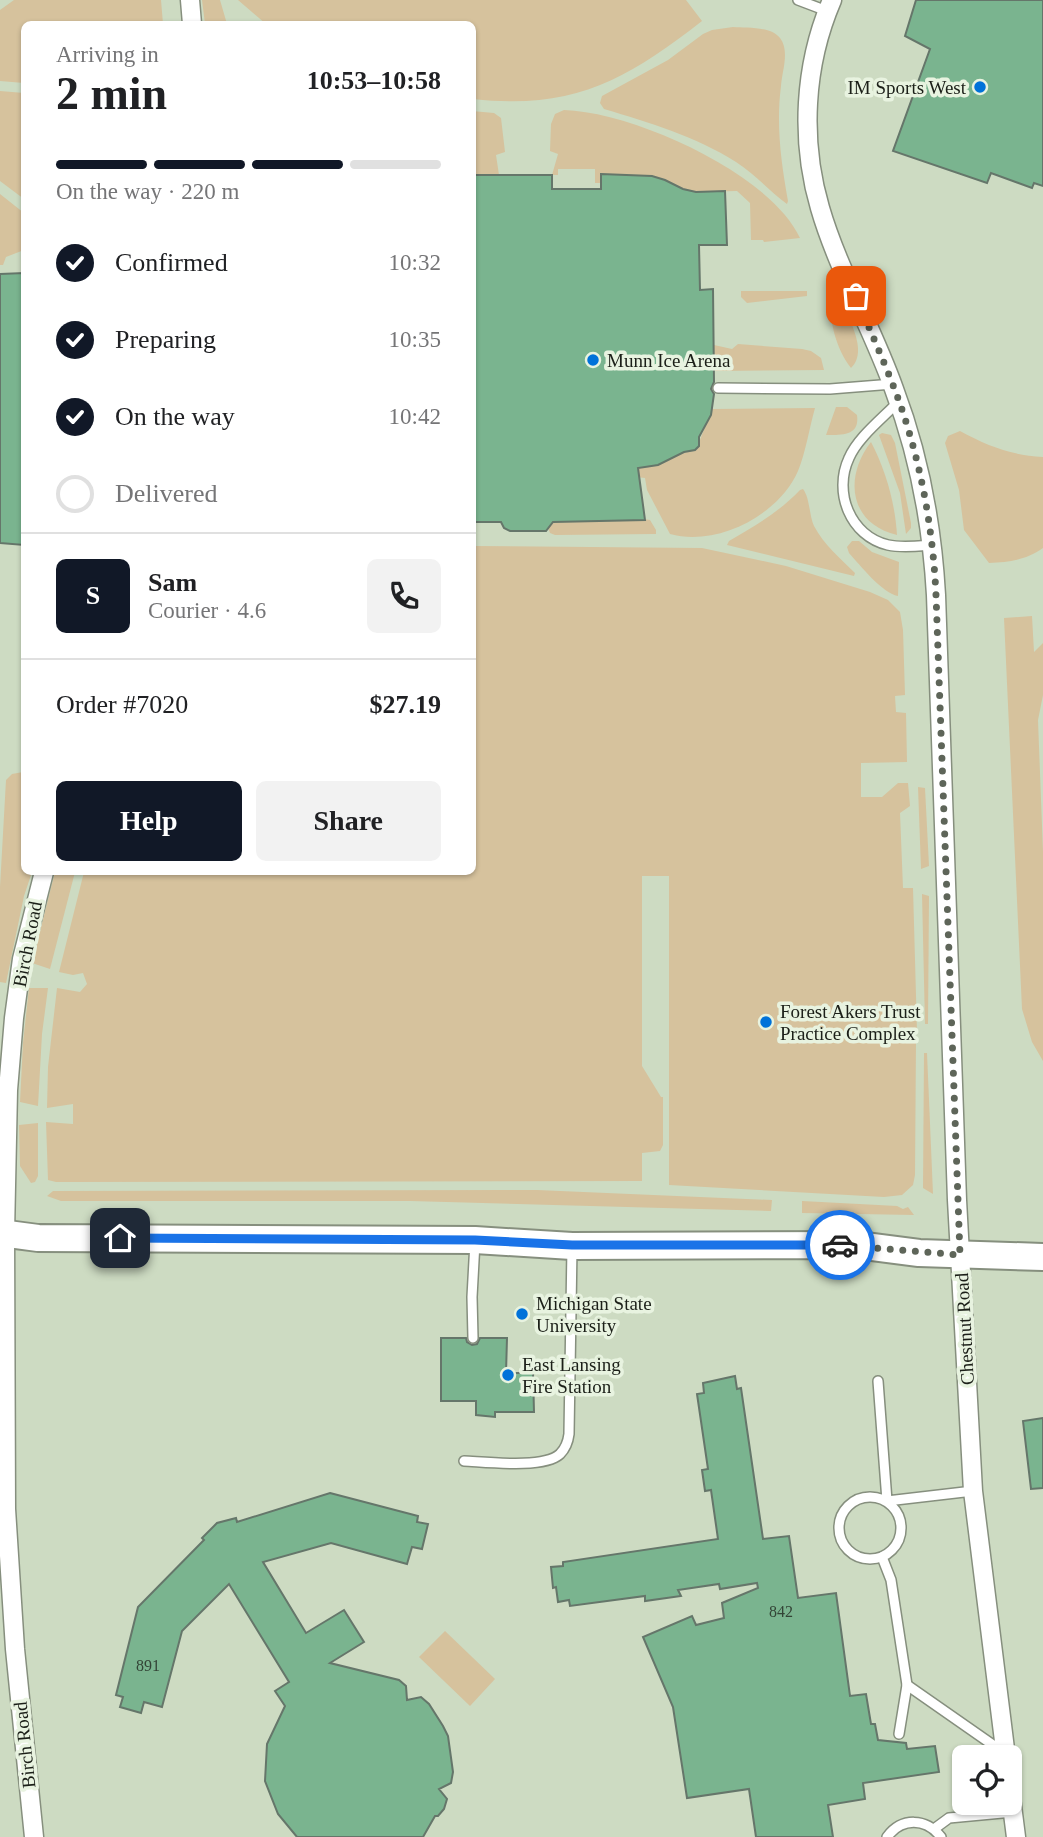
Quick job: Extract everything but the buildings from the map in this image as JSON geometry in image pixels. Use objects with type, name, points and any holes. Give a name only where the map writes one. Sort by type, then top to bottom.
[{"type":"street","points":[[190,0],[192,21]]},
{"type":"street","name":"Chestnut Road","points":[[829,6],[818,38],[808,95],[807,123],[813,179],[828,233],[896,393],[915,453],[932,545],[960,1255],[973,1491],[1005,1745]]},
{"type":"street","name":"Birch Road","points":[[34,1837],[15,1649],[6,1509],[2,1233],[8,1090],[16,1008],[22,959],[43,875]]},
{"type":"street","points":[[2,1233],[38,1238],[475,1240],[572,1245],[857,1245],[919,1253],[1043,1257]]},
{"type":"street","points":[[1013,1815],[1016,1837]]},
{"type":"lane","points":[[798,0],[829,6]]},
{"type":"lane","points":[[718,388],[830,389],[896,393]]},
{"type":"lane","points":[[896,393],[849,456],[843,474],[842,494],[846,509],[874,540],[902,547],[932,545]]},
{"type":"lane","points":[[473,1338],[475,1240]]},
{"type":"lane","points":[[464,1461],[544,1462],[559,1456],[567,1446],[572,1245]]},
{"type":"lane","points":[[878,1381],[887,1501]]},
{"type":"lane","points":[[887,1501],[973,1491]]},
{"type":"lane","points":[[877,1497],[887,1501],[900,1516],[902,1526],[897,1545],[882,1557],[862,1559],[848,1551],[839,1536],[841,1514],[856,1499],[877,1497]]},
{"type":"lane","points":[[882,1557],[891,1580],[907,1685],[899,1734]]},
{"type":"lane","points":[[907,1685],[992,1745]]},
{"type":"lane","points":[[934,1829],[949,1818],[981,1815]]},
{"type":"lane","points":[[887,1837],[896,1827],[905,1823],[925,1824],[941,1837]]},
{"type":"shaded area","name":"Michigan State University","points":[[0,0],[1043,0],[1043,1837],[0,1837]]},
{"type":"shaded area","points":[[14,0],[161,0],[163,21],[21,21],[21,83],[0,81],[0,10]]},
{"type":"shaded area","points":[[202,0],[220,0],[226,21],[205,21]]},
{"type":"shaded area","points":[[238,0],[686,0],[702,21],[648,60],[596,87],[540,100],[508,101],[476,99],[476,21],[262,21]]},
{"type":"shaded area","points":[[733,27],[771,31],[780,38],[785,49],[779,129],[787,204],[743,167],[720,153],[672,131],[604,109],[600,103],[602,96],[668,60],[703,34]]},
{"type":"shaded area","points":[[0,91],[21,93],[21,197],[0,181]]},
{"type":"shaded area","points":[[564,110],[593,113],[626,122],[697,150],[760,191],[784,214],[800,238],[764,242],[751,240],[750,203],[737,191],[696,192],[652,176],[602,174],[601,183],[595,183],[595,169],[558,169],[558,175],[552,175],[558,154],[550,151],[551,124],[555,114]]},
{"type":"shaded area","points":[[476,111],[494,113],[501,118],[505,152],[496,155],[499,175],[476,175]]},
{"type":"shaded area","points":[[0,194],[21,211],[21,251],[6,257],[3,265],[0,265]]},
{"type":"shaded area","points":[[835,289],[857,341],[856,360],[851,368],[837,343],[832,324],[829,295]]},
{"type":"shaded area","points":[[741,291],[807,291],[807,296],[747,303],[741,297]]},
{"type":"shaded area","points":[[738,344],[811,351],[821,358],[824,370],[714,371],[714,345],[732,349]]},
{"type":"shaded area","points":[[836,407],[847,407],[857,415],[856,427],[849,433],[826,435]]},
{"type":"shaded area","points":[[815,408],[798,471],[777,501],[762,514],[726,531],[707,536],[670,534],[647,490],[645,478],[636,477],[636,467],[658,465],[684,452],[696,450],[712,409]]},
{"type":"shaded area","points":[[960,431],[1000,449],[1043,457],[1043,548],[1018,560],[989,563],[964,530],[959,490],[945,443],[948,436]]},
{"type":"shaded area","points":[[879,435],[891,435],[895,443],[911,523],[906,534],[900,493]]},
{"type":"shaded area","points":[[871,442],[889,487],[897,535],[869,521],[856,498],[857,470]]},
{"type":"shaded area","points":[[803,489],[812,522],[818,533],[855,573],[854,576],[727,545]]},
{"type":"shaded area","points":[[650,520],[656,534],[555,535],[550,533],[548,528],[551,521]]},
{"type":"shaded area","points":[[852,541],[859,541],[872,552],[899,562],[898,596],[878,584],[849,553],[847,547]]},
{"type":"shaded area","points":[[476,546],[702,548],[786,566],[870,592],[888,600],[900,612],[905,695],[895,696],[896,712],[906,713],[907,762],[861,763],[861,797],[882,797],[898,783],[908,783],[910,806],[900,813],[903,888],[913,888],[917,1031],[913,1035],[916,1041],[915,1175],[913,1185],[902,1195],[884,1197],[669,1185],[669,876],[642,876],[642,1066],[663,1097],[663,1145],[660,1151],[642,1153],[642,1181],[48,1180],[46,1122],[73,1124],[73,1104],[47,1108],[48,1067],[57,988],[80,992],[87,984],[83,973],[73,975],[59,972],[83,875],[476,875]]},
{"type":"shaded area","points":[[1032,616],[1034,652],[1043,643],[1043,695],[1038,720],[1043,852],[1043,1061],[1032,1042],[1022,1009],[1004,618]]},
{"type":"shaded area","points":[[21,772],[21,875],[31,875],[6,983],[0,982],[0,887],[6,780],[12,774]]},
{"type":"shaded area","points":[[918,787],[925,788],[929,866],[921,869]]},
{"type":"shaded area","points":[[54,875],[74,875],[50,969],[32,963]]},
{"type":"shaded area","points":[[922,894],[929,896],[928,1024],[925,1024]]},
{"type":"shaded area","points":[[29,988],[48,988],[38,1106],[20,1102]]},
{"type":"shaded area","points":[[924,1053],[927,1053],[933,1194],[923,1188]]},
{"type":"shaded area","points":[[38,1123],[38,1176],[35,1182],[31,1183],[20,1166],[19,1125]]},
{"type":"shaded area","points":[[537,1190],[772,1200],[771,1211],[410,1201],[61,1201],[47,1196],[53,1191]]},
{"type":"shaded area","points":[[802,1201],[897,1206],[903,1209],[908,1207],[914,1215],[802,1213]]},
{"type":"shaded area","points":[[445,1631],[495,1679],[470,1706],[419,1657]]},
{"type":"way so far","points":[[840,1245],[960,1255],[935,570],[925,499],[915,453],[893,384],[856,296]]},
{"type":"place","name":"IM Sports West","points":[[980,87]]},
{"type":"place","name":"Munn Ice Arena","points":[[593,360]]},
{"type":"place","name":"Forest Akers Trust Practice Complex","points":[[766,1022]]},
{"type":"place","name":"Michigan State University","points":[[522,1314]]},
{"type":"place","name":"East Lansing Fire Station","points":[[508,1375]]},
{"type":"route","points":[[120,1238],[475,1240],[572,1245],[840,1245]]}]
